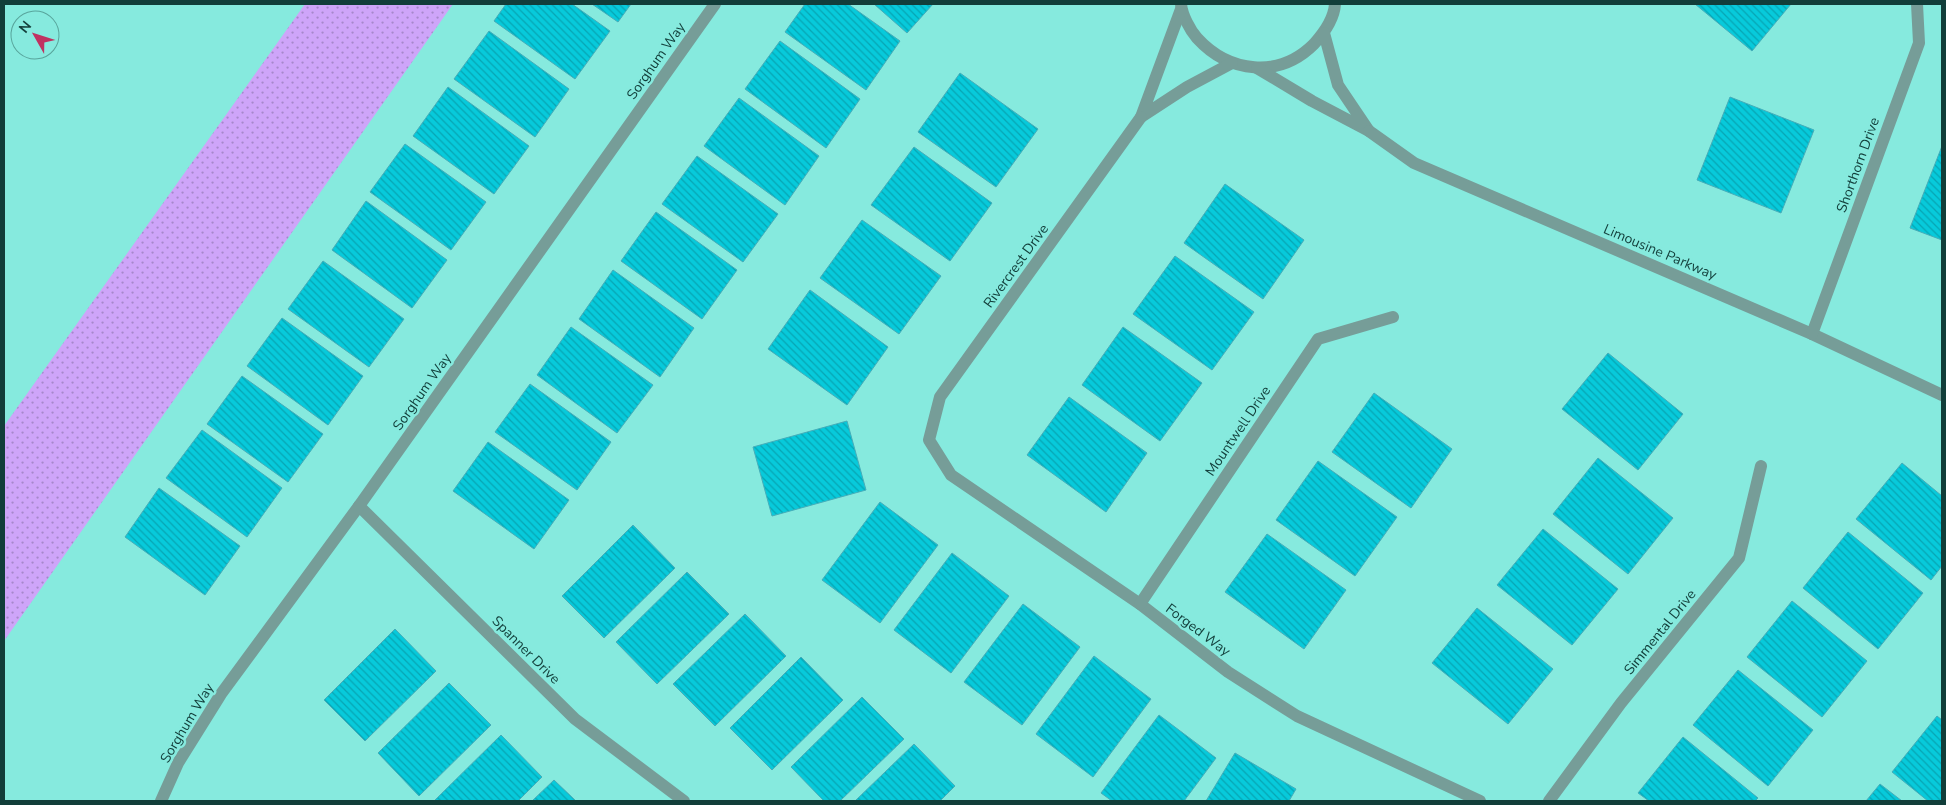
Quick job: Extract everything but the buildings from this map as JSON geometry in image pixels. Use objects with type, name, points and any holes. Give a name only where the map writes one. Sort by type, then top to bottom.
[{"type":"street","name":"Sorghum Way","points":[[161,801],[178,763],[221,694],[359,506],[715,4]]},
{"type":"street","points":[[1181,6],[1192,32],[1209,51],[1232,64],[1257,68],[1282,64],[1306,52],[1324,33],[1335,9],[1335,4]]},
{"type":"street","name":"Shorthorn Drive","points":[[1812,334],[1919,43],[1917,4]]},
{"type":"street","name":"Rivercrest Drive","points":[[929,440],[940,397],[1141,117],[1181,6]]},
{"type":"street","name":"Limousine Parkway","points":[[1324,33],[1338,85],[1369,131]]},
{"type":"street","name":"Rivercrest Drive","points":[[1141,117],[1187,87],[1232,64]]},
{"type":"street","name":"Limousine Parkway","points":[[1257,68],[1312,101],[1369,131],[1414,163],[1812,334],[1942,395]]},
{"type":"street","name":"Mountwell Drive","points":[[1140,604],[1318,340],[1394,317]]},
{"type":"street","name":"Forged Way","points":[[929,440],[951,475],[1140,604],[1228,672],[1297,716],[1480,801]]},
{"type":"street","name":"Simmental Drive","points":[[1549,801],[1621,703],[1739,558],[1761,466]]},
{"type":"street","name":"Spanner Drive","points":[[359,506],[575,719],[684,801]]},
{"type":"shaded area","points":[[305,4],[453,4],[4,641],[4,426]]}]
